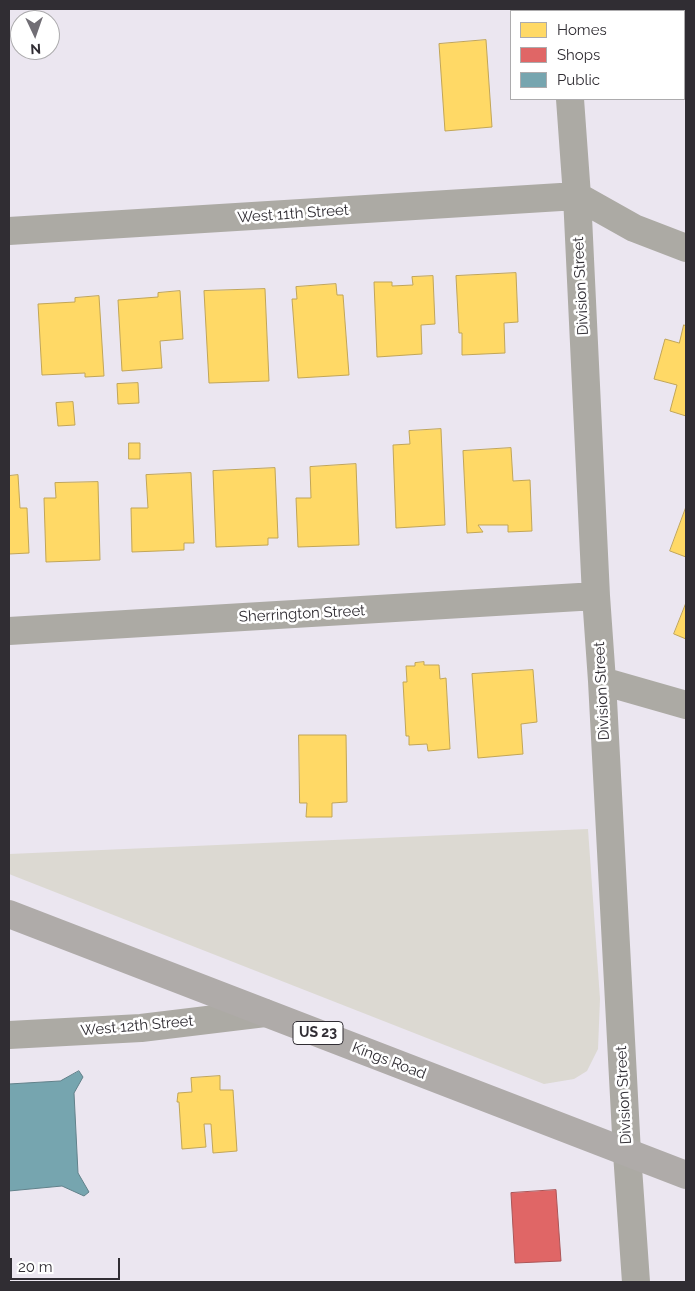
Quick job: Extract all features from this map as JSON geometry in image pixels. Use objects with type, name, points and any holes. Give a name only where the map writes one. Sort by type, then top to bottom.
[{"type":"main road","name":"Kings Road","points":[[9,914],[686,1175]]},
{"type":"street","name":"Division Street","points":[[570,100],[577,196],[596,596],[627,1153],[636,1282]]},
{"type":"street","name":"West 11th Street","points":[[9,231],[577,196]]},
{"type":"street","points":[[577,196],[634,228],[686,248]]},
{"type":"street","name":"Sherrington Street","points":[[9,632],[596,596]]},
{"type":"street","points":[[602,680],[686,705]]},
{"type":"street","name":"West 12th Street","points":[[9,1035],[141,1028],[266,1013]]},
{"type":"shaded area","points":[[588,829],[600,999],[598,1049],[587,1071],[574,1079],[544,1084],[9,874],[9,854]]},
{"type":"building: Homes","points":[[486,40],[492,127],[445,131],[439,44]]},
{"type":"building: Homes","points":[[516,273],[518,322],[504,323],[505,353],[462,355],[462,333],[459,333],[456,276]]},
{"type":"building: Homes","points":[[433,276],[435,324],[421,325],[422,354],[377,357],[374,282],[392,282],[392,286],[413,285],[412,277]]},
{"type":"building: Homes","points":[[336,284],[337,295],[343,295],[349,375],[298,378],[292,299],[297,299],[296,287]]},
{"type":"building: Homes","points":[[265,289],[269,381],[209,383],[204,291]]},
{"type":"building: Homes","points":[[180,291],[183,339],[160,341],[162,368],[122,371],[118,300],[158,297],[158,293]]},
{"type":"building: Homes","points":[[99,296],[104,376],[85,377],[85,373],[42,375],[38,304],[75,302],[75,298]]},
{"type":"building: Homes","points":[[684,325],[686,326],[686,416],[670,411],[677,385],[654,379],[665,339],[679,343]]},
{"type":"building: Homes","points":[[138,383],[139,403],[118,404],[117,384]]},
{"type":"building: Homes","points":[[73,402],[75,425],[58,426],[56,403]]},
{"type":"building: Homes","points":[[441,429],[445,525],[396,528],[393,445],[410,444],[409,431]]},
{"type":"building: Homes","points":[[129,443],[140,443],[140,459],[129,459]]},
{"type":"building: Homes","points":[[511,448],[513,481],[530,480],[532,531],[508,532],[508,525],[478,525],[483,532],[467,533],[463,451]]},
{"type":"building: Homes","points":[[356,464],[359,545],[298,547],[296,498],[311,498],[310,467]]},
{"type":"building: Homes","points":[[275,468],[278,538],[268,538],[268,545],[216,547],[213,471]]},
{"type":"building: Homes","points":[[191,473],[194,543],[184,543],[184,550],[132,552],[131,508],[148,508],[146,475]]},
{"type":"building: Homes","points":[[18,475],[20,508],[27,508],[29,553],[9,554],[9,476]]},
{"type":"building: Homes","points":[[98,482],[100,560],[46,562],[44,498],[56,498],[55,483]]},
{"type":"building: Homes","points":[[686,507],[686,557],[670,551]]},
{"type":"building: Homes","points":[[686,603],[686,639],[674,634]]},
{"type":"building: Homes","points":[[424,662],[424,665],[439,665],[440,679],[446,678],[450,749],[428,751],[427,744],[409,745],[409,736],[406,736],[403,682],[407,682],[406,666],[415,666],[415,663]]},
{"type":"building: Homes","points":[[533,670],[537,722],[521,724],[523,754],[478,758],[472,674]]},
{"type":"building: Homes","points":[[299,735],[346,735],[347,802],[332,803],[332,817],[306,817],[307,803],[300,803]]},
{"type":"building: Homes","points":[[220,1076],[220,1090],[233,1090],[237,1151],[213,1153],[211,1124],[204,1124],[206,1147],[182,1149],[179,1102],[177,1102],[178,1093],[192,1092],[191,1078]]},
{"type":"building: Shops","points":[[556,1190],[561,1261],[515,1263],[511,1193]]},
{"type":"building: Public","points":[[79,1071],[83,1077],[74,1093],[78,1173],[89,1192],[84,1196],[62,1186],[9,1191],[9,1084],[60,1081]]}]
